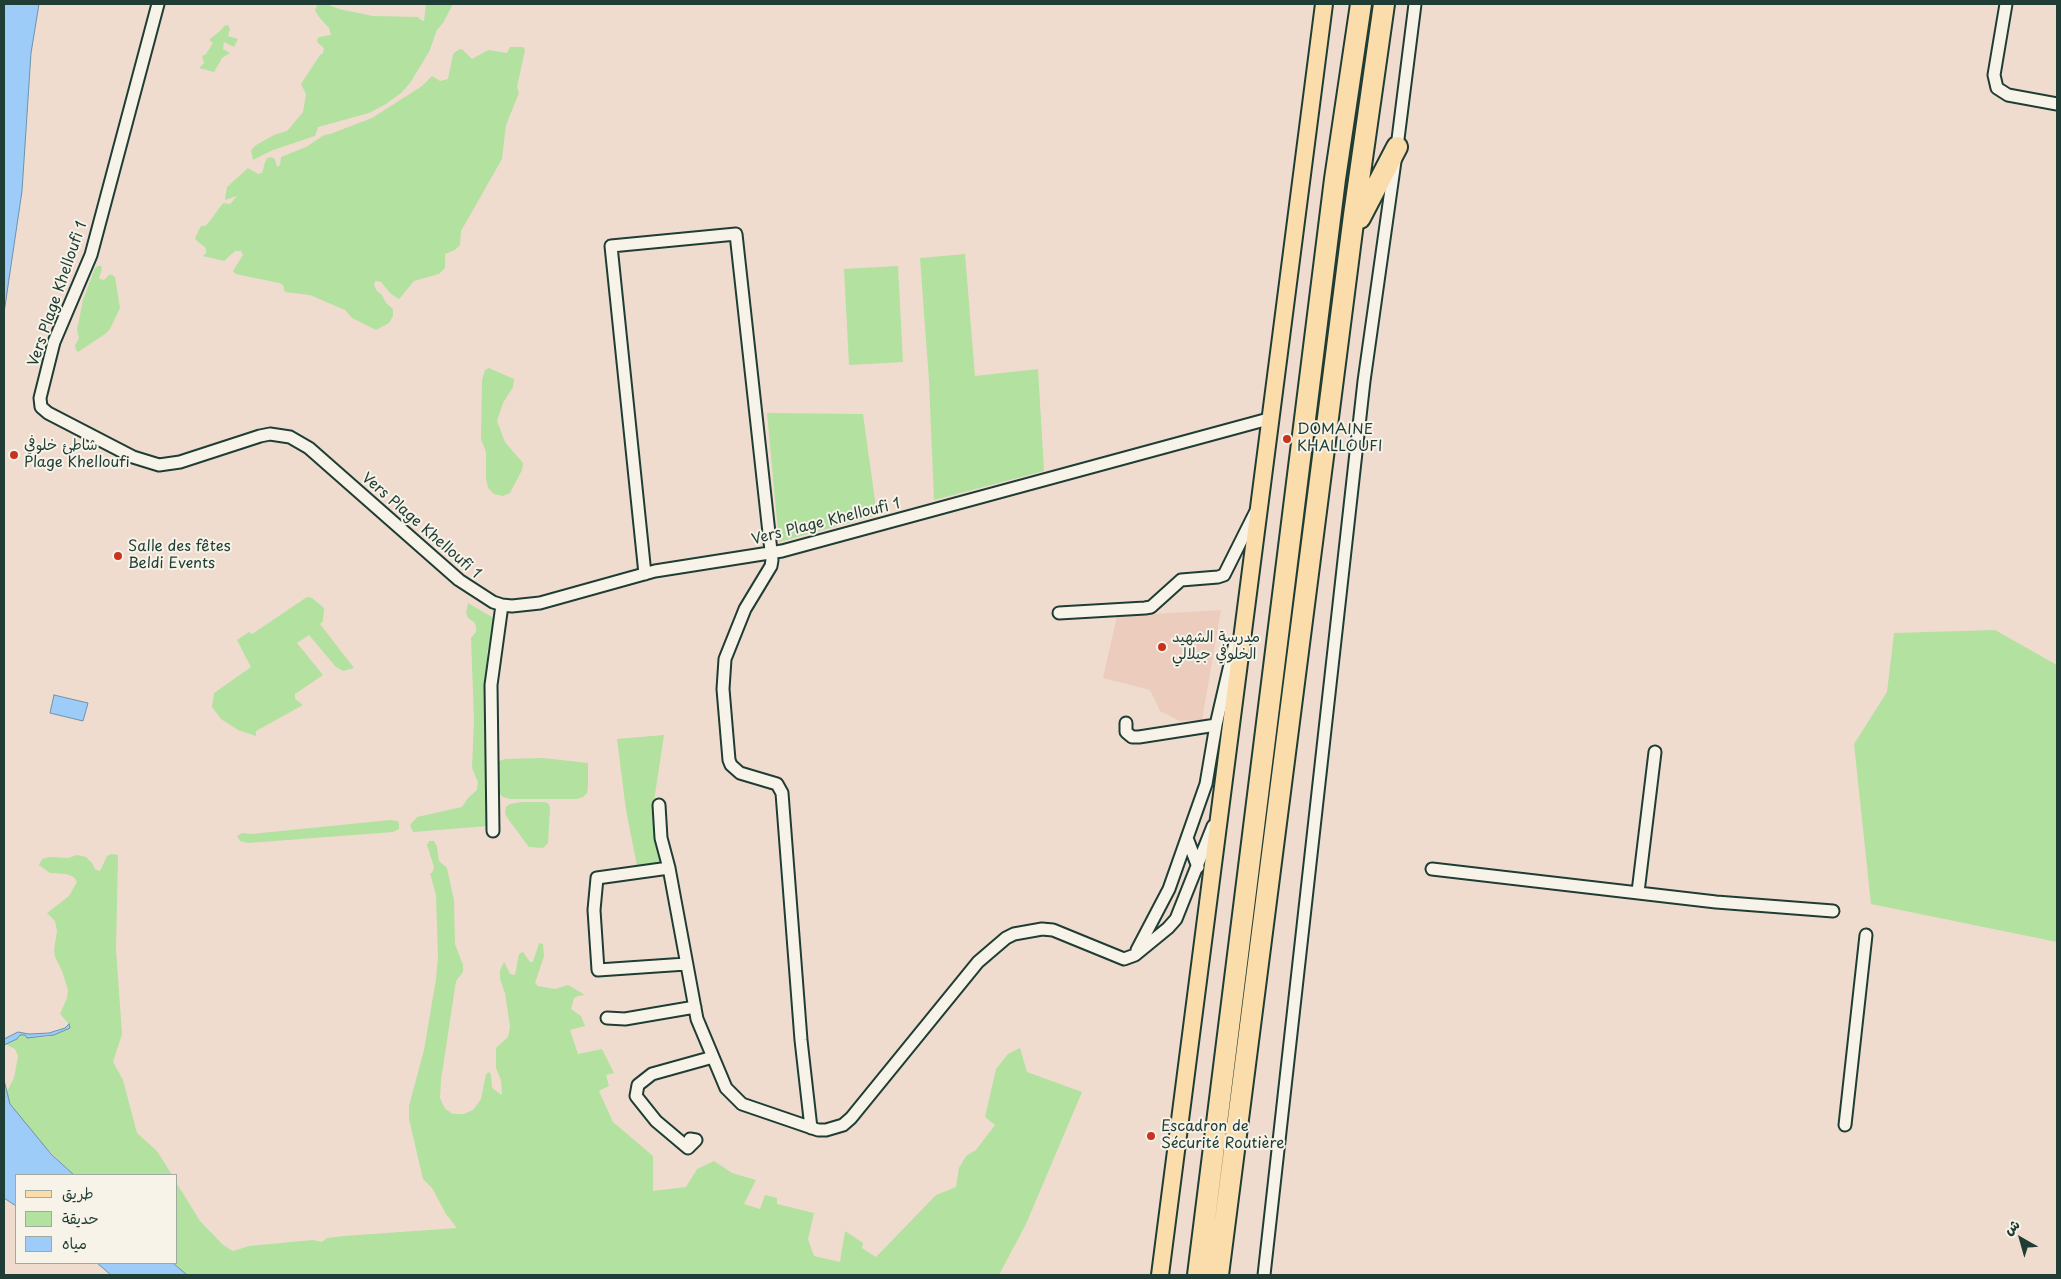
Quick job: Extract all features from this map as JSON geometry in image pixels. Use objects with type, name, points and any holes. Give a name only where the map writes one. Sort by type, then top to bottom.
[{"type":"highway","points":[[1198,1275],[1335,179],[1361,4]]},
{"type":"highway","points":[[1218,1275],[1352,236],[1384,4]]},
{"type":"highway","points":[[1352,236],[1397,147]]},
{"type":"main road","points":[[1160,1275],[1324,4]]},
{"type":"street","name":"Vers Plage Khelloufi 1","points":[[158,4],[90,255],[54,342],[40,398],[40,407],[133,457],[159,465],[180,462],[270,434],[281,434],[295,439],[309,448],[459,580],[478,594],[502,605],[540,603],[644,574],[771,554],[1272,418]]},
{"type":"street","points":[[1264,1275],[1364,381],[1415,4]]},
{"type":"street","points":[[2006,4],[1994,75],[1997,88],[2008,96],[2057,104]]},
{"type":"street","points":[[644,574],[611,246],[736,234],[771,566],[745,609],[727,654],[723,689],[731,765],[740,773],[776,784],[782,793],[800,1040],[811,1128]]},
{"type":"street","points":[[1059,613],[1146,608],[1151,606],[1181,580],[1224,575],[1260,503]]},
{"type":"street","points":[[1135,956],[1169,889],[1206,784],[1216,725],[1250,578]]},
{"type":"street","points":[[494,831],[491,685],[502,605]]},
{"type":"street","points":[[1126,722],[1126,732],[1132,737],[1216,725]]},
{"type":"street","points":[[1638,892],[1655,752]]},
{"type":"street","points":[[659,805],[661,838],[669,868],[697,1020],[726,1088],[742,1104],[818,1130],[835,1129],[851,1118],[978,962],[1006,938],[1028,930],[1048,929],[1124,959],[1135,956],[1173,922],[1198,868],[1223,798]]},
{"type":"street","points":[[1187,838],[1198,868]]},
{"type":"street","points":[[669,868],[597,878],[594,910],[598,970],[686,964]]},
{"type":"street","points":[[1432,869],[1716,902],[1833,911]]},
{"type":"street","points":[[1845,1125],[1866,936]]},
{"type":"street","points":[[607,1018],[625,1019],[695,1008]]},
{"type":"street","points":[[690,1139],[696,1140],[688,1148],[656,1121],[636,1096],[638,1086],[652,1074],[713,1057]]},
{"type":"shaded area","name":"مدرسة الشهيد الخلوفي جيلالي","points":[[1221,610],[1202,720],[1180,721],[1160,711],[1150,690],[1103,678],[1117,616]]},
{"type":"green space","points":[[318,4],[326,4],[339,9],[373,16],[418,17],[424,21],[426,4],[453,4],[437,30],[429,52],[410,83],[401,93],[369,113],[318,127],[315,136],[273,150],[253,160],[251,150],[256,145],[274,135],[287,131],[303,112],[306,94],[301,84],[323,53],[324,48],[317,40],[319,37],[331,35],[329,28],[315,10]]},
{"type":"green space","points":[[228,25],[230,29],[228,36],[238,39],[234,47],[224,42],[223,49],[230,53],[222,58],[214,72],[199,68],[204,63],[202,56],[206,54],[213,43],[209,40],[224,26]]},
{"type":"green space","points":[[510,47],[523,47],[525,50],[517,87],[519,93],[506,125],[502,159],[461,231],[460,245],[455,250],[445,254],[445,268],[439,274],[414,281],[399,299],[390,293],[381,282],[375,281],[374,285],[377,291],[393,309],[393,316],[389,323],[376,330],[352,318],[345,310],[310,295],[285,292],[283,285],[279,283],[236,274],[233,271],[243,255],[241,251],[235,251],[224,261],[203,256],[206,253],[206,248],[195,238],[201,226],[205,226],[209,222],[223,203],[230,204],[237,196],[225,200],[227,187],[248,168],[258,174],[262,173],[267,158],[271,157],[275,159],[277,167],[280,165],[281,157],[306,147],[324,135],[372,118],[422,86],[432,76],[440,81],[448,79],[453,54],[458,50],[462,49],[472,59],[488,50],[507,53]]},
{"type":"green space","points":[[965,254],[975,376],[1038,369],[1044,471],[934,500],[929,381],[920,258]]},
{"type":"green space","points":[[101,266],[102,269],[100,279],[104,280],[110,274],[115,277],[120,308],[110,329],[78,352],[75,345],[79,338],[77,330],[83,300],[95,268]]},
{"type":"green space","points":[[898,266],[903,362],[849,365],[844,269]]},
{"type":"green space","points":[[489,368],[514,379],[513,387],[503,403],[497,421],[505,442],[523,463],[522,470],[510,493],[503,496],[494,494],[488,488],[486,452],[481,439],[482,380],[485,370]]},
{"type":"green space","points":[[767,413],[863,414],[877,515],[779,542]]},
{"type":"green space","points":[[307,597],[312,598],[324,608],[323,621],[320,624],[354,668],[343,671],[336,667],[309,635],[297,643],[323,675],[295,694],[295,699],[303,705],[256,731],[256,736],[238,730],[221,719],[212,707],[214,693],[251,667],[237,640],[249,632],[252,634]]},
{"type":"green space","points":[[468,603],[492,617],[494,621],[487,653],[488,826],[413,832],[410,825],[417,817],[462,807],[477,790],[478,782],[472,768],[474,720],[471,638],[476,632],[476,626],[466,613]]},
{"type":"green space","points":[[1995,630],[2057,665],[2057,942],[1871,904],[1854,744],[1887,692],[1894,633]]},
{"type":"green space","points":[[664,735],[654,801],[663,862],[637,866],[626,810],[617,739]]},
{"type":"green space","points":[[543,758],[588,763],[587,793],[577,799],[510,799],[503,797],[498,792],[496,762],[505,759]]},
{"type":"green space","points":[[544,802],[548,803],[550,807],[548,843],[543,848],[529,847],[505,813],[506,807],[510,804]]},
{"type":"green space","points":[[390,820],[398,821],[399,829],[393,832],[248,843],[240,841],[237,836],[242,833],[251,834]]},
{"type":"green space","points":[[429,841],[434,841],[439,861],[447,868],[454,900],[455,944],[463,965],[463,972],[456,981],[441,1080],[440,1098],[445,1109],[453,1114],[464,1114],[473,1110],[481,1099],[486,1074],[489,1072],[492,1088],[502,1095],[501,1080],[496,1068],[496,1048],[508,1037],[510,1027],[505,993],[500,979],[500,970],[504,962],[510,974],[515,975],[519,954],[523,952],[530,962],[533,962],[539,943],[543,944],[544,956],[535,983],[538,986],[555,989],[568,985],[585,995],[574,998],[571,1009],[581,1016],[585,1026],[570,1030],[578,1054],[602,1049],[614,1073],[606,1075],[609,1086],[599,1091],[613,1122],[653,1156],[653,1191],[686,1187],[697,1169],[714,1161],[732,1173],[756,1180],[744,1204],[760,1209],[765,1195],[777,1198],[777,1204],[814,1213],[808,1239],[814,1256],[840,1262],[845,1231],[863,1243],[862,1248],[876,1257],[936,1195],[956,1187],[959,1168],[966,1156],[976,1150],[995,1125],[985,1117],[996,1069],[1008,1054],[1020,1048],[1027,1072],[1082,1092],[1026,1224],[999,1275],[187,1275],[174,1264],[178,1264],[178,1185],[200,1221],[223,1245],[233,1251],[249,1246],[313,1240],[322,1242],[327,1238],[344,1236],[457,1228],[446,1214],[432,1188],[423,1179],[409,1119],[409,1106],[424,1050],[438,957],[436,895],[430,873],[432,873],[434,867],[427,845]]},
{"type":"green space","points":[[111,854],[118,855],[116,949],[122,1034],[113,1062],[123,1080],[137,1133],[157,1151],[171,1174],[73,1174],[41,1143],[10,1104],[6,1093],[14,1078],[18,1056],[15,1049],[5,1044],[17,1039],[20,1035],[25,1035],[27,1038],[48,1037],[69,1028],[69,1024],[60,1014],[67,998],[68,990],[55,957],[54,950],[57,931],[55,921],[47,913],[69,896],[77,882],[74,877],[66,874],[50,873],[39,865],[42,859],[49,857],[68,858],[77,855],[86,857],[95,869],[100,871],[107,856]]},
{"type":"water","points":[[4,4],[39,4],[31,53],[22,191],[4,313]]},
{"type":"water","points":[[54,695],[88,703],[83,721],[50,713]]},
{"type":"water","points":[[69,1024],[70,1028],[54,1035],[27,1038],[25,1035],[20,1035],[17,1039],[4,1045],[4,1039],[18,1032],[29,1034],[49,1033],[65,1028]]},
{"type":"water","points":[[4,1080],[10,1104],[51,1154],[73,1174],[15,1174],[15,1205],[4,1198]]},
{"type":"water","points":[[98,1264],[174,1264],[187,1275],[111,1275]]},
{"type":"place","name":"DOMAINE KHALLOUFI","points":[[1287,439]]},
{"type":"place","name":"شاطئ خلوفي Plage Khelloufi","points":[[14,455]]},
{"type":"place","name":"Salle des fêtes Beldi Events","points":[[118,556]]},
{"type":"place","name":"مدرسة الشهيد الخلوفي جيلالي","points":[[1162,647]]},
{"type":"place","name":"Escadron de Sécurité Routière","points":[[1151,1136]]}]
